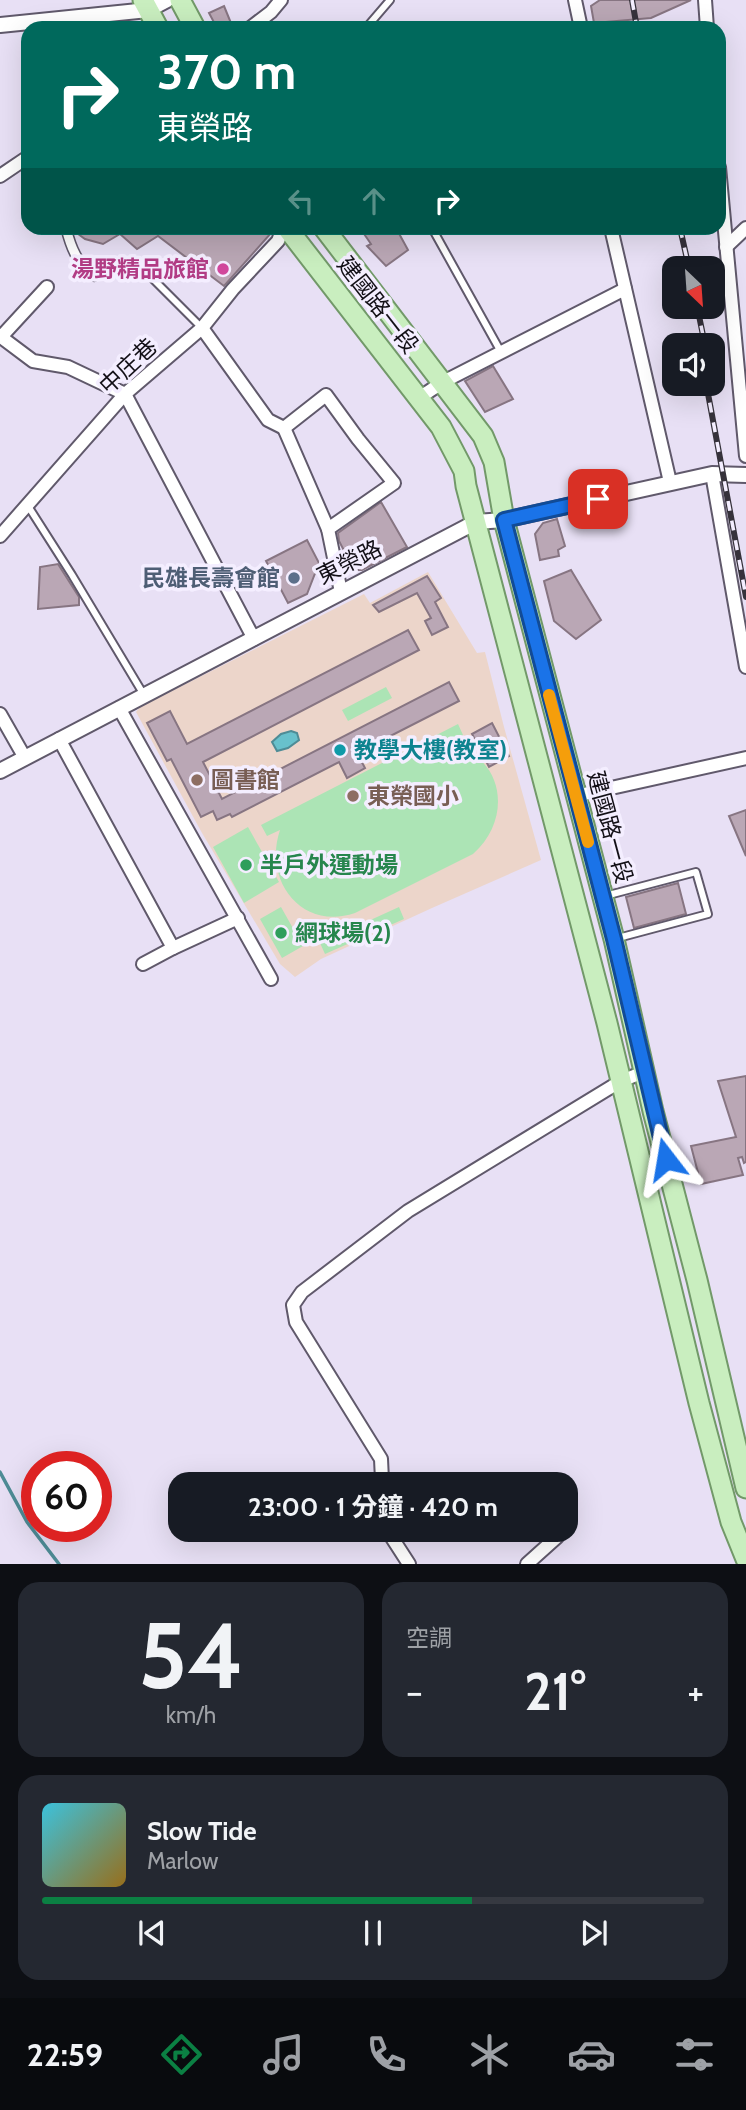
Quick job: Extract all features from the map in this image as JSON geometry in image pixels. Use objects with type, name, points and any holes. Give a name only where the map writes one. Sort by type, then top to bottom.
[{"type":"main road","points":[[180,0],[191,21]]},
{"type":"main road","points":[[146,5],[154,21]]},
{"type":"main road","name":"建國路一段","points":[[291,235],[419,398],[441,428],[464,471],[621,1082],[699,1402],[731,1522],[746,1559]]},
{"type":"main road","name":"建國路一段","points":[[329,235],[483,436],[494,462],[504,520],[614,939],[746,1488]]},
{"type":"street","points":[[29,21],[167,0]]},
{"type":"street","points":[[259,21],[281,0]]},
{"type":"street","points":[[575,0],[580,21]]},
{"type":"street","points":[[705,0],[706,21]]},
{"type":"street","points":[[0,25],[21,22]]},
{"type":"street","points":[[0,176],[21,162]]},
{"type":"street","points":[[726,247],[746,229]]},
{"type":"street","points":[[68,235],[71,249],[83,268],[94,276],[107,264]]},
{"type":"street","name":"中庄巷","points":[[0,536],[125,394],[202,328],[281,235]]},
{"type":"street","points":[[613,235],[670,482]]},
{"type":"street","points":[[725,235],[746,456]]},
{"type":"street","points":[[47,287],[0,337],[33,361],[68,367],[125,394],[254,639]]},
{"type":"street","points":[[419,398],[443,382],[625,289]]},
{"type":"street","points":[[202,328],[268,420],[284,428],[328,529],[341,592]]},
{"type":"street","points":[[284,428],[326,395],[394,484],[328,529]]},
{"type":"street","points":[[712,474],[746,667]]},
{"type":"street","name":"東榮路","points":[[0,771],[477,522],[504,520],[712,474],[746,475]]},
{"type":"street","points":[[119,708],[271,979]]},
{"type":"street","points":[[0,713],[25,758]]},
{"type":"street","points":[[59,739],[173,948]]},
{"type":"street","points":[[575,796],[746,758]]},
{"type":"street","points":[[143,964],[238,918]]},
{"type":"street","points":[[382,1472],[381,1459],[296,1322],[293,1305],[302,1292],[408,1210],[621,1082],[644,1072]]},
{"type":"street","points":[[395,1542],[409,1564]]},
{"type":"street","points":[[527,1564],[552,1542]]},
{"type":"lane","points":[[372,21],[390,0]]},
{"type":"lane","points":[[436,235],[502,352]]},
{"type":"lane","points":[[134,260],[202,328]]},
{"type":"lane","points":[[27,505],[145,695]]},
{"type":"lane","points":[[603,897],[696,872],[708,914],[614,939]]},
{"type":"shaded area","name":"東榮國小","points":[[428,572],[477,653],[485,652],[541,860],[321,959],[295,977],[280,964],[202,833],[136,712],[140,707],[364,594],[370,603]]},
{"type":"green space","points":[[386,687],[392,698],[348,721],[342,710]]},
{"type":"green space","points":[[458,724],[463,735],[447,744],[466,750],[481,760],[497,789],[498,806],[486,839],[473,854],[355,913],[336,917],[318,915],[303,908],[291,897],[282,883],[277,867],[276,849],[280,830],[267,836],[261,825]]},
{"type":"green space","name":"半戶外運動場","points":[[248,827],[279,882],[244,903],[213,847]]},
{"type":"green space","name":"網球場(2)","points":[[281,907],[303,946],[282,958],[260,919]]},
{"type":"green space","points":[[399,907],[404,919],[325,954],[320,943]]},
{"type":"water","points":[[291,731],[297,733],[299,740],[288,748],[277,751],[272,742],[281,734]]},
{"type":"building","points":[[600,0],[691,0],[651,18],[617,21],[594,21],[591,6]]},
{"type":"building","points":[[224,6],[230,21],[213,21],[209,13]]},
{"type":"building","name":"湯野精品旅館","points":[[80,235],[118,235],[103,244]]},
{"type":"building","name":"湯野精品旅館","points":[[121,235],[269,235],[224,286],[158,236],[137,249]]},
{"type":"building","points":[[365,235],[400,235],[408,250],[386,266],[367,246],[371,244]]},
{"type":"building","points":[[493,366],[513,399],[485,412],[465,381]]},
{"type":"building","points":[[381,502],[407,547],[362,570],[354,570],[339,541],[338,533]]},
{"type":"building","points":[[557,519],[565,546],[558,550],[559,556],[540,560],[535,534],[543,523]]},
{"type":"building","name":"民雄長壽會館","points":[[307,540],[319,563],[307,594],[288,603],[266,561]]},
{"type":"building","points":[[58,564],[79,597],[79,605],[38,609],[40,567]]},
{"type":"building","points":[[571,570],[601,620],[576,639],[554,621],[544,581]]},
{"type":"building","points":[[427,576],[441,598],[435,602],[448,627],[432,635],[425,621],[431,618],[417,593],[379,612],[373,605]]},
{"type":"building","points":[[408,630],[419,650],[203,762],[222,799],[449,682],[459,701],[357,753],[365,768],[347,778],[339,762],[232,817],[230,814],[217,820],[213,811],[201,817],[171,759],[167,761],[147,723],[170,711],[187,744]]},
{"type":"building","points":[[492,723],[509,756],[489,767],[472,734]]},
{"type":"building","points":[[746,810],[746,856],[729,816]]},
{"type":"building","points":[[678,883],[686,914],[634,928],[626,897]]},
{"type":"building","points":[[746,1076],[746,1162],[744,1163],[742,1157],[738,1158],[743,1175],[701,1184],[691,1146],[736,1137],[718,1081]]},
{"type":"waterway","points":[[0,1472],[27,1522],[59,1564]]},
{"type":"railway","points":[[632,0],[636,21]]},
{"type":"railway","points":[[682,235],[686,256]]},
{"type":"railway","points":[[700,319],[703,333]]},
{"type":"railway","points":[[708,396],[746,597]]},
{"type":"slow traffic","points":[[549,695],[588,842]]},
{"type":"place","name":"湯野精品旅館","points":[[223,269]]},
{"type":"place","name":"民雄長壽會館","points":[[294,578]]},
{"type":"place","name":"教學大樓(教室)","points":[[340,750]]},
{"type":"place","name":"圖書館","points":[[197,780]]},
{"type":"place","name":"東榮國小","points":[[353,796]]},
{"type":"place","name":"半戶外運動場","points":[[246,865]]},
{"type":"place","name":"網球場(2)","points":[[281,933]]},
{"type":"route","points":[[598,499],[504,520],[614,939],[666,1159]]}]
